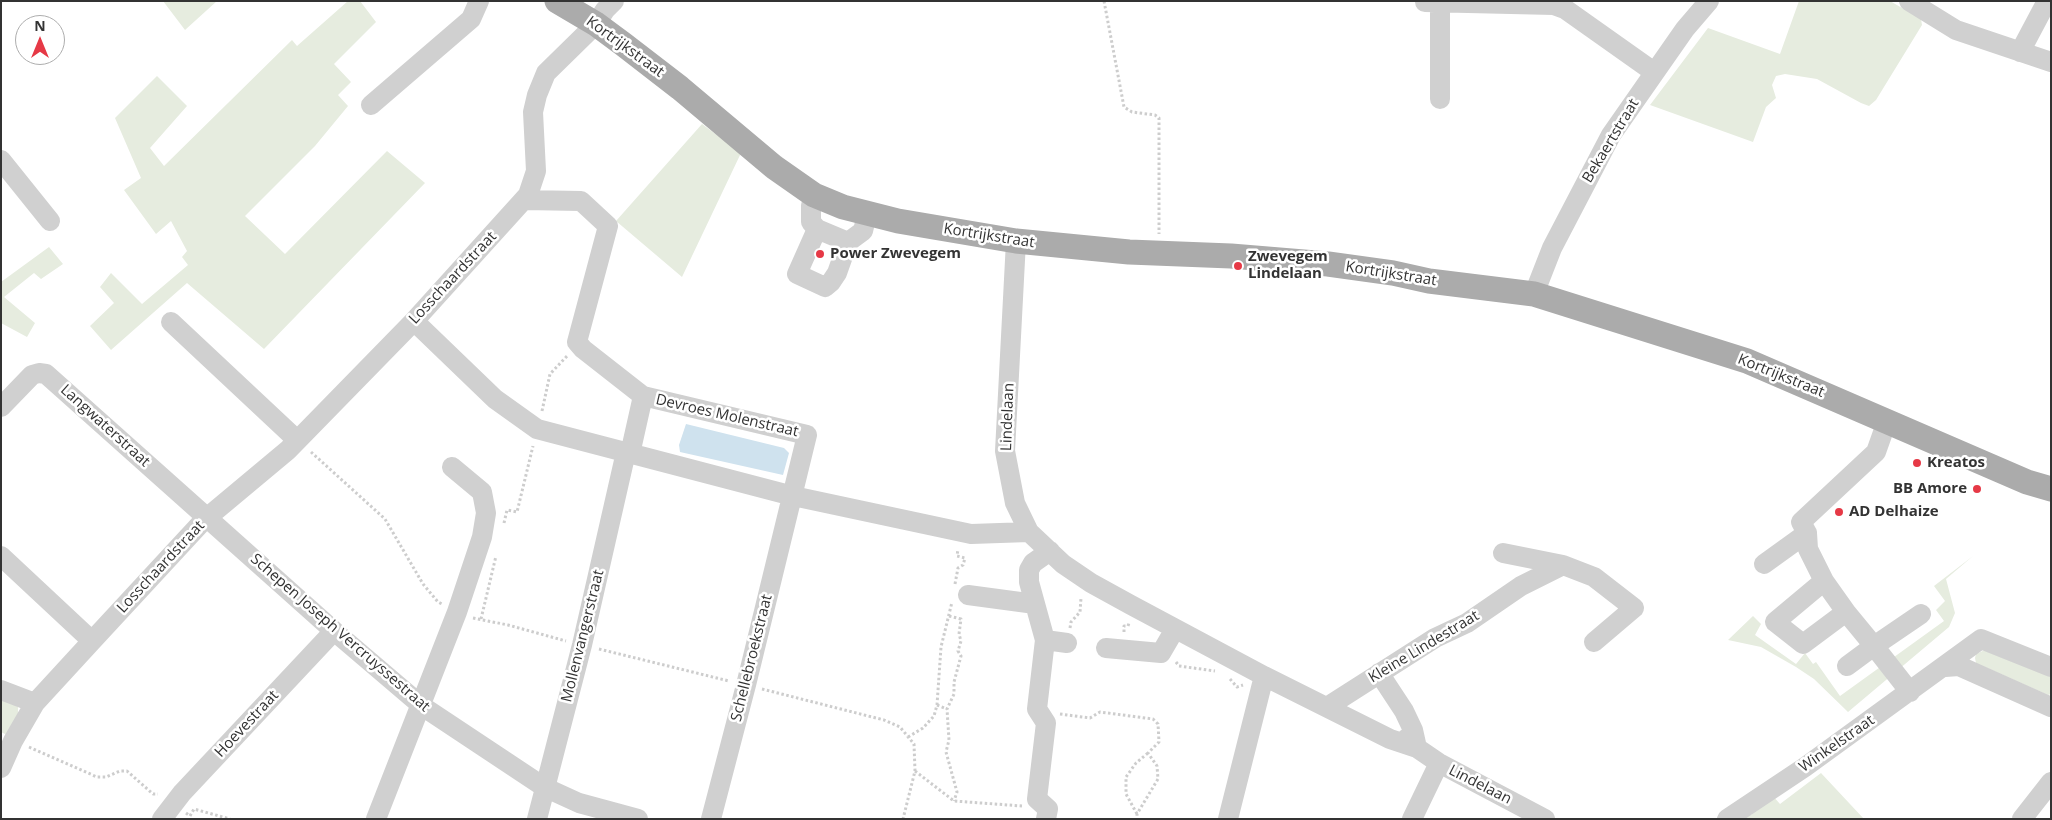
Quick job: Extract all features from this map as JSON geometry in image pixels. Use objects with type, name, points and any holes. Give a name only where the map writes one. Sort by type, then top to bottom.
[{"type":"main road","name":"Kortrijkstraat","points":[[557,1],[596,24],[680,88],[774,167],[814,195],[843,207],[961,233],[1055,246],[1248,257],[1328,264],[1393,273],[1429,281],[1534,294],[1747,361],[2027,482],[2051,489]]},
{"type":"street","points":[[371,105],[470,19],[479,1]]},
{"type":"street","name":"Losschaardstraat","points":[[1,768],[35,704],[92,641],[208,517],[288,450],[414,321],[528,195],[536,171],[533,112],[537,95],[546,73],[596,24],[605,10],[614,1]]},
{"type":"street","name":"Bekaertstraat","points":[[1534,294],[1552,248],[1611,136],[1684,29],[1709,1]]},
{"type":"street","points":[[1909,1],[1956,30],[2051,62]]},
{"type":"street","points":[[2020,52],[2047,1]]},
{"type":"street","points":[[1440,99],[1432,3],[1554,5],[1565,9],[1654,72]]},
{"type":"street","points":[[1,160],[50,221]]},
{"type":"street","points":[[814,195],[811,206],[811,222],[817,229],[848,242]]},
{"type":"street","points":[[524,200],[581,201],[608,226],[577,342],[643,396]]},
{"type":"street","points":[[817,229],[797,274],[825,287],[837,273],[848,242],[863,231],[868,214]]},
{"type":"street","name":"Lindelaan","points":[[1016,241],[1005,451],[1015,503],[1029,532],[1063,564],[1131,605],[1264,676],[1327,707],[1363,710],[1396,727],[1417,748],[1440,763],[1545,819]]},
{"type":"street","points":[[414,321],[494,399],[538,429],[793,496],[960,532],[971,534],[1029,532]]},
{"type":"street","points":[[171,322],[297,440]]},
{"type":"street","name":"Langwaterstraat","points":[[1,407],[32,376],[39,373],[46,374],[208,517]]},
{"type":"street","name":"Devroes Molenstraat","points":[[628,453],[643,396],[807,435],[793,496]]},
{"type":"street","points":[[1887,421],[1876,452],[1801,522],[1807,533],[1808,548],[1824,581],[1846,612],[1910,692]]},
{"type":"street","name":"Mollenvangerstraat","points":[[537,819],[582,645],[628,453]]},
{"type":"street","points":[[376,819],[422,706],[457,612],[482,537],[486,513],[482,492],[452,467]]},
{"type":"street","name":"Schellebroekstraat","points":[[711,819],[793,496]]},
{"type":"street","name":"Schepen Joseph Vercruyssestraat","points":[[208,517],[334,631],[422,706],[544,787],[579,803],[638,819]]},
{"type":"street","points":[[1764,564],[1807,533]]},
{"type":"street","points":[[1047,814],[1037,799],[1046,723],[1037,709],[1045,640],[1029,582],[1029,570],[1033,563],[1050,551]]},
{"type":"street","points":[[1504,553],[1563,564],[1594,577],[1641,602],[1594,642]]},
{"type":"street","points":[[1,556],[92,641]]},
{"type":"street","points":[[1521,586],[1521,566],[1524,557]]},
{"type":"street","name":"Kleine Lindestraat","points":[[1327,707],[1435,638],[1467,623],[1521,586],[1563,564]]},
{"type":"street","points":[[1824,581],[1775,622],[1803,644],[1846,612]]},
{"type":"street","points":[[968,595],[1035,604]]},
{"type":"street","points":[[1847,666],[1921,614]]},
{"type":"street","points":[[1114,649],[1166,654],[1175,629]]},
{"type":"street","name":"Hoevestraat","points":[[168,811],[334,631]]},
{"type":"street","name":"Winkelstraat","points":[[1727,819],[1805,767],[1982,639],[2051,667]]},
{"type":"street","points":[[1045,640],[1067,643]]},
{"type":"street","points":[[1944,668],[1959,666],[2051,707]]},
{"type":"street","points":[[1379,673],[1404,711],[1413,730],[1417,748]]},
{"type":"street","points":[[1228,819],[1264,676]]},
{"type":"street","points":[[1,690],[35,704]]},
{"type":"street","points":[[1412,819],[1440,763]]},
{"type":"street","points":[[2022,819],[2051,782]]},
{"type":"path","points":[[1104,1],[1124,107],[1132,112],[1155,115],[1159,118],[1159,253]]},
{"type":"path","points":[[503,528],[507,510],[517,512],[550,374],[577,342]]},
{"type":"path","points":[[297,440],[385,519],[424,584],[438,602],[464,616],[508,625],[884,720],[900,727],[914,744],[915,771],[903,819]]},
{"type":"path","points":[[908,737],[923,728],[934,716],[937,705],[941,647],[958,568],[963,565],[965,558],[957,556],[960,532]]},
{"type":"path","points":[[481,619],[496,555]]},
{"type":"path","points":[[1067,643],[1071,622],[1080,612],[1083,577]]},
{"type":"path","points":[[1114,649],[1124,626],[1128,626],[1131,605]]},
{"type":"path","points":[[949,616],[961,619],[959,634],[961,641],[958,651],[961,656],[954,682],[954,694],[948,709],[949,740],[946,752],[957,792],[954,801]]},
{"type":"path","points":[[1166,654],[1179,666],[1224,673],[1237,687],[1264,676]]},
{"type":"path","points":[[937,705],[948,709]]},
{"type":"path","points":[[1040,712],[1090,718],[1100,712],[1153,719],[1158,724],[1159,742],[1136,762],[1126,777],[1126,794],[1137,814]]},
{"type":"path","points":[[14,741],[97,778],[106,778],[127,771],[152,794],[158,794],[168,811],[190,816],[194,809],[230,819]]},
{"type":"path","points":[[1136,819],[1137,814],[1158,779],[1157,766],[1148,752]]},
{"type":"path","points":[[915,771],[954,801],[1047,814]]},
{"type":"shaded area","points":[[163,1],[217,1],[185,30]]},
{"type":"shaded area","points":[[348,1],[360,1],[376,22],[334,64],[351,82],[338,95],[348,106],[315,146],[245,216],[285,254],[387,151],[425,183],[264,349],[187,283],[111,350],[90,326],[114,303],[100,287],[111,273],[142,304],[188,265],[182,257],[187,251],[171,221],[156,234],[124,190],[141,178],[115,118],[157,76],[187,106],[150,148],[164,166],[292,40],[297,46]]},
{"type":"shaded area","points":[[1799,1],[1890,1],[1921,19],[1922,25],[1876,100],[1869,106],[1817,79],[1785,74],[1776,76],[1772,85],[1776,98],[1766,107],[1753,142],[1650,105],[1708,28],[1780,54]]},
{"type":"shaded area","points":[[702,124],[741,153],[682,277],[616,221]]},
{"type":"shaded area","points":[[49,247],[63,264],[41,279],[34,273],[4,297],[35,323],[27,337],[1,323],[1,282]]},
{"type":"shaded area","points":[[1973,556],[1946,579],[1955,613],[1949,627],[1848,712],[1814,679],[1796,667],[1761,647],[1728,640],[1753,616],[1761,624],[1755,635],[1796,664],[1805,653],[1813,664],[1816,662],[1840,696],[1944,621],[1936,610],[1945,601],[1934,586]]},
{"type":"shaded area","points":[[1987,649],[2051,675],[2051,694],[2048,695],[1976,663],[1976,654]]},
{"type":"shaded area","points":[[1,696],[18,707],[18,714],[11,737],[1,732]]},
{"type":"shaded area","points":[[1821,773],[1864,819],[1730,819],[1743,808],[1751,815],[1773,796],[1780,804]]},
{"type":"water","points":[[686,424],[784,448],[789,453],[783,475],[680,452],[679,445]]},
{"type":"place","name":"Power Zwevegem","points":[[820,254]]},
{"type":"place","name":"Zwevegem Lindelaan","points":[[1238,266]]},
{"type":"place","name":"Kreatos","points":[[1917,463]]},
{"type":"place","name":"BB Amore","points":[[1977,489]]},
{"type":"place","name":"AD Delhaize","points":[[1839,512]]}]
